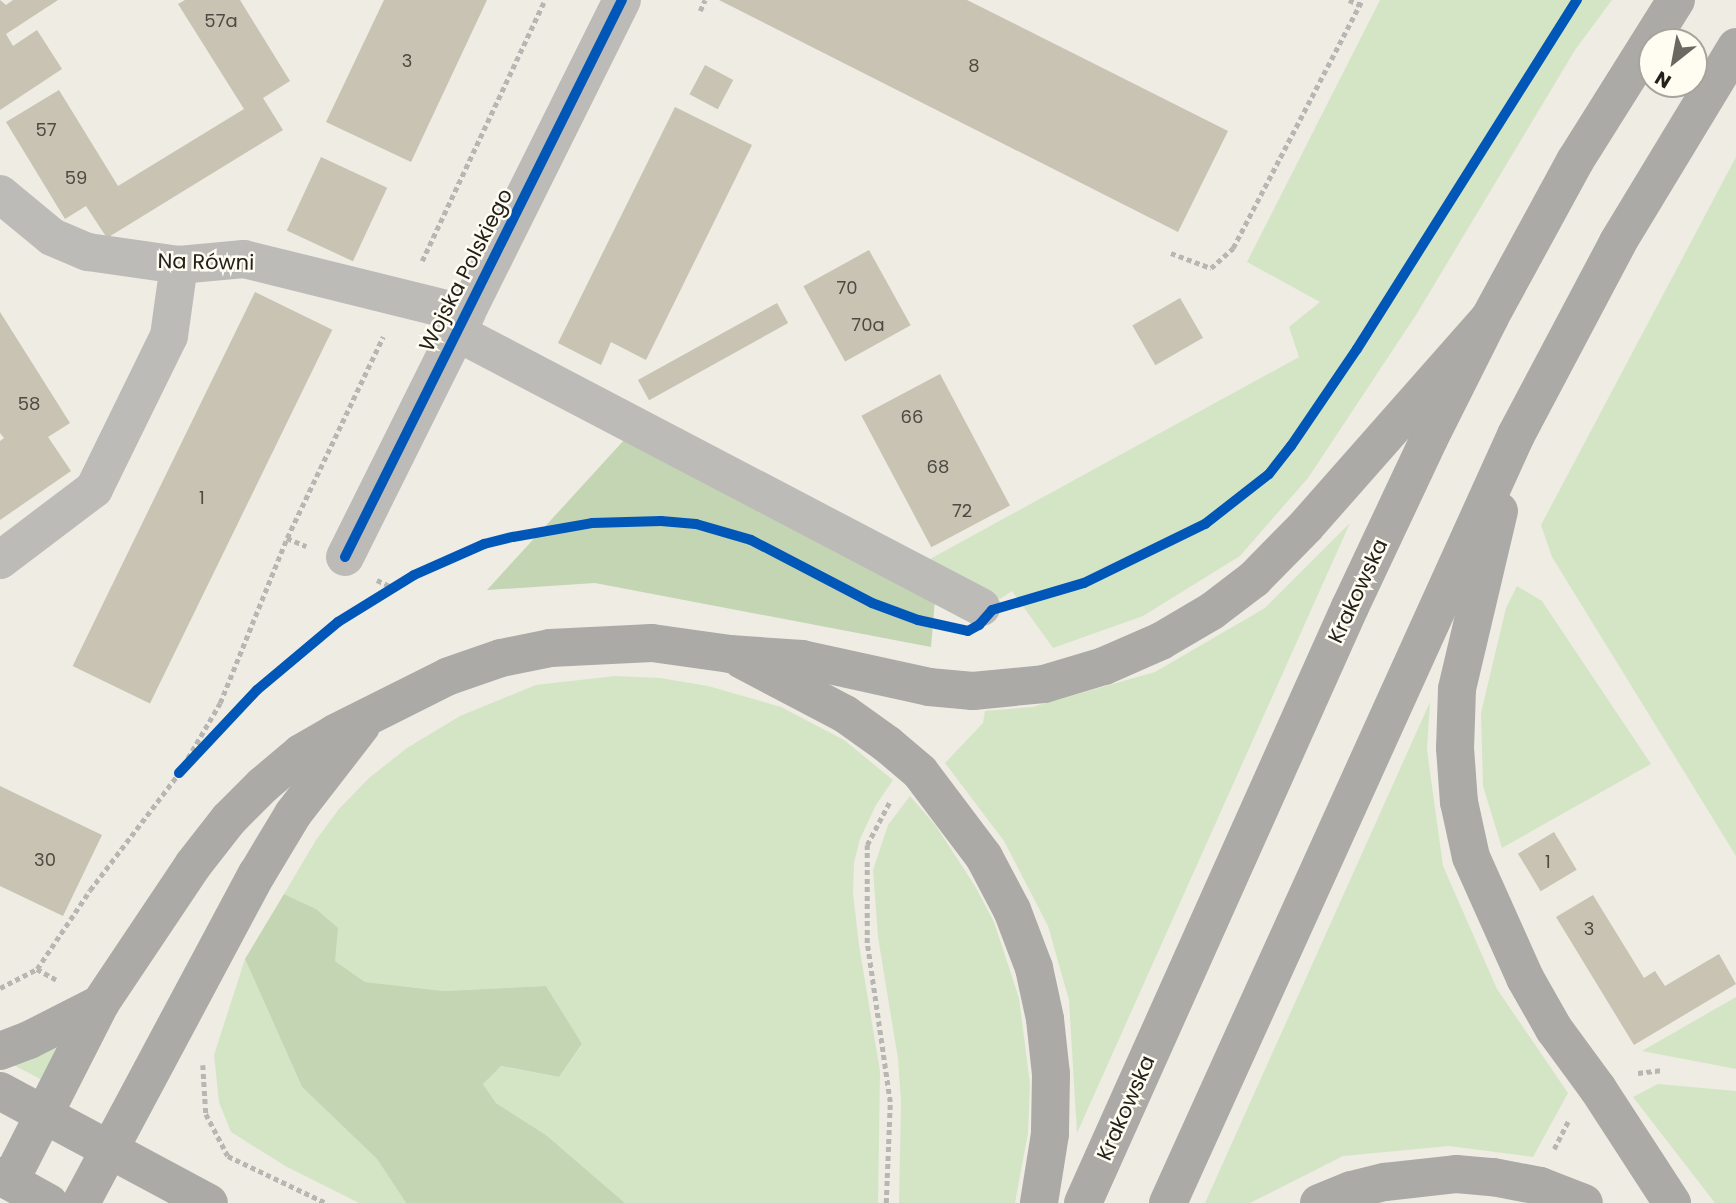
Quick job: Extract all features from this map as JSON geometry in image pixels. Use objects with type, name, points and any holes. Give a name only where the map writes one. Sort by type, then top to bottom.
[{"type":"main road","name":"Krakowska","points":[[1083,1203],[1350,607],[1490,317],[1575,161],[1676,0]]},
{"type":"main road","points":[[1167,1203],[1516,435],[1636,209],[1736,47]]},
{"type":"main road","points":[[50,1203],[3,1186],[44,1114],[100,1004],[193,865],[229,819],[301,753],[449,676],[501,658],[550,648],[652,643],[730,654],[802,659],[929,687],[973,691],[1044,684],[1104,666],[1161,640],[1212,611],[1254,579],[1306,526],[1490,317]]},
{"type":"main road","points":[[1516,435],[1457,689],[1455,748],[1459,802],[1471,857],[1525,978],[1554,1029],[1598,1090],[1672,1203]]},
{"type":"main road","points":[[730,654],[845,714],[920,772],[984,857],[1012,910],[1034,968],[1045,1019],[1051,1074],[1050,1134],[1040,1203]]},
{"type":"main road","points":[[81,1203],[257,874],[293,814],[368,717]]},
{"type":"main road","points":[[0,1051],[29,1040],[100,1004]]},
{"type":"main road","points":[[0,1091],[209,1203]]},
{"type":"main road","points":[[1319,1203],[1385,1182],[1456,1174],[1493,1177],[1540,1186],[1584,1203]]},
{"type":"street","name":"Wojska Polskiego","points":[[345,557],[622,0]]},
{"type":"street","name":"Na Równi","points":[[0,194],[52,237],[88,252],[179,265],[244,259],[404,297],[461,323],[981,607]]},
{"type":"street","points":[[0,559],[93,489],[169,336],[179,265]]},
{"type":"path","points":[[37,969],[90,890],[179,773],[220,703],[287,538],[545,0]]},
{"type":"path","points":[[700,11],[705,0]]},
{"type":"path","points":[[1171,253],[1211,268],[1233,248],[1361,3],[1349,0]]},
{"type":"path","points":[[886,1203],[890,1102],[867,943],[867,845],[889,802],[920,772]]},
{"type":"green space","points":[[1380,0],[1612,0],[1575,50],[1416,315],[1308,478],[1240,556],[1143,616],[1053,648],[1012,591],[1000,599],[930,559],[1299,357],[1289,327],[1320,302],[1247,262]]},
{"type":"green space","points":[[1736,157],[1736,856],[1552,557],[1541,525]]},
{"type":"green space","points":[[625,439],[935,599],[931,647],[595,583],[487,590]]},
{"type":"green space","points":[[1350,523],[1077,1133],[1069,1000],[1048,926],[1004,841],[945,763],[983,723],[985,711],[1032,707],[1155,672],[1265,608]]},
{"type":"green space","points":[[1517,586],[1542,601],[1651,764],[1502,848],[1483,786],[1481,713],[1506,608]]},
{"type":"green space","points":[[615,676],[660,678],[708,686],[781,707],[844,740],[893,780],[876,805],[860,839],[854,863],[853,893],[859,945],[880,1071],[878,1203],[625,1203],[546,1135],[496,1103],[483,1084],[500,1066],[559,1077],[582,1045],[546,986],[444,991],[365,982],[335,961],[316,909],[284,894],[316,840],[339,809],[369,778],[407,748],[460,716],[536,685]]},
{"type":"green space","points":[[1430,702],[1427,750],[1443,866],[1497,989],[1568,1093],[1533,1157],[1449,1146],[1343,1156],[1250,1203],[1205,1203]]},
{"type":"green space","points":[[910,796],[936,826],[975,886],[994,922],[1019,998],[1030,1084],[1028,1133],[1015,1203],[899,1203],[901,1101],[898,1059],[878,937],[873,870],[888,825]]},
{"type":"green space","points":[[284,894],[316,909],[338,928],[335,961],[365,982],[444,991],[546,986],[582,1044],[559,1077],[501,1066],[483,1084],[496,1103],[546,1135],[625,1203],[406,1203],[377,1159],[302,1087],[245,959]]},
{"type":"green space","points":[[245,959],[302,1087],[377,1159],[406,1203],[359,1203],[287,1167],[231,1132],[219,1102],[214,1055]]},
{"type":"green space","points":[[1736,997],[1736,1069],[1642,1051]]},
{"type":"green space","points":[[71,1032],[46,1082],[2,1059]]},
{"type":"green space","points":[[1658,1084],[1736,1091],[1736,1203],[1715,1203],[1633,1097]]},
{"type":"building","points":[[0,0],[6,5],[13,0],[58,0],[6,34],[13,46],[37,30],[62,69],[0,110]]},
{"type":"building","points":[[185,0],[240,0],[290,81],[263,98],[283,130],[107,238],[86,206],[65,219],[6,122],[59,90],[118,186],[244,109],[178,4]]},
{"type":"building","points":[[384,0],[487,0],[411,162],[326,122]]},
{"type":"building","points":[[719,0],[967,0],[1228,131],[1178,232]]},
{"type":"building","points":[[705,65],[733,80],[718,109],[690,94]]},
{"type":"building","points":[[675,107],[752,145],[646,360],[611,342],[601,365],[558,343]]},
{"type":"building","points":[[321,157],[387,188],[353,261],[287,230]]},
{"type":"building","points":[[869,250],[911,325],[845,362],[803,286]]},
{"type":"building","points":[[255,292],[332,330],[150,704],[73,666]]},
{"type":"building","points":[[1180,298],[1203,338],[1155,365],[1132,326]]},
{"type":"building","points":[[777,303],[788,323],[649,400],[638,380]]},
{"type":"building","points":[[0,312],[70,423],[48,437],[71,471],[0,520],[0,441],[4,438],[0,433]]},
{"type":"building","points":[[940,374],[1010,506],[931,547],[861,416]]},
{"type":"building","points":[[0,786],[102,835],[63,916],[0,886]]},
{"type":"building","points":[[1554,832],[1577,870],[1541,891],[1518,854]]},
{"type":"building","points":[[1593,895],[1644,978],[1655,971],[1665,986],[1719,954],[1736,984],[1634,1045],[1556,917]]},
{"type":"cycle path","points":[[345,557],[622,0]]},
{"type":"cycle path","points":[[179,773],[257,690],[338,622],[414,575],[484,544],[592,523],[661,521],[696,524],[751,540],[872,603],[918,620],[968,631],[979,625],[992,610],[1084,583],[1205,524],[1269,474],[1291,446],[1357,349],[1577,0]]}]
